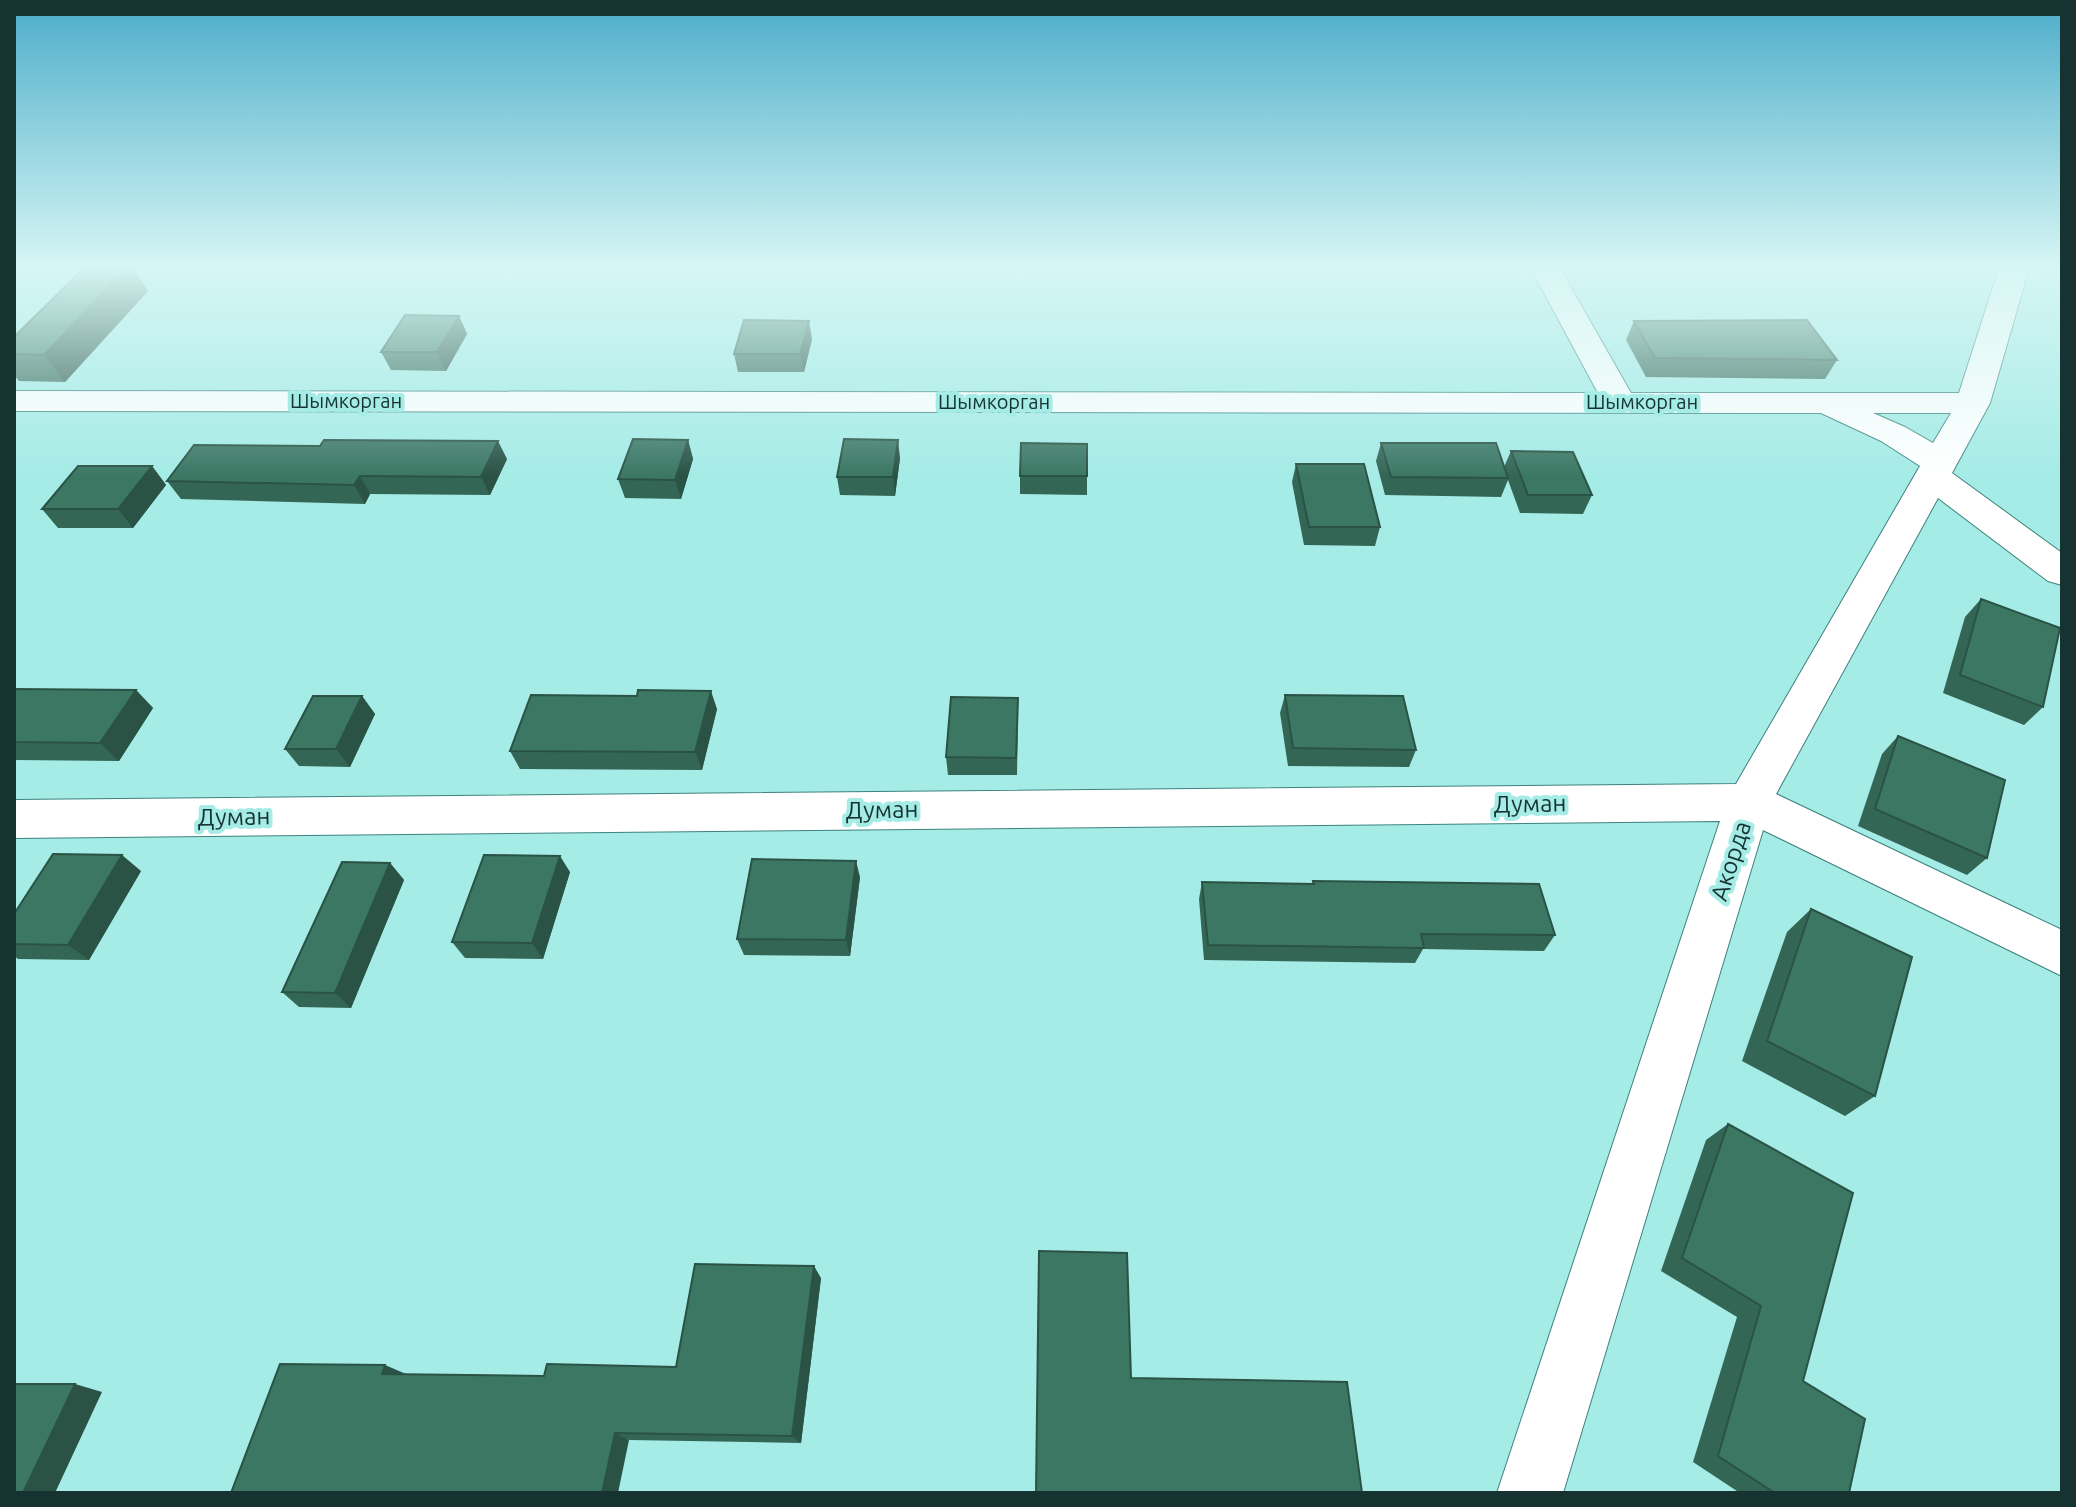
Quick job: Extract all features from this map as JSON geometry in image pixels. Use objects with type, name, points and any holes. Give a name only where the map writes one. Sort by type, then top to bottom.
[{"type":"street","points":[[1583,335],[1620,402]]},
{"type":"street","name":"Акорда","points":[[1530,1493],[1749,802],[1973,403],[1994,335]]},
{"type":"street","name":"Шымкорган","points":[[14,401],[1973,403]]},
{"type":"street","points":[[1822,403],[1893,434],[2062,572]]},
{"type":"street","points":[[1749,802],[2062,954]]},
{"type":"street","name":"Думан","points":[[14,819],[1749,802]]},
{"type":"building","points":[[63,335],[44,355],[14,354],[14,337]]},
{"type":"building","points":[[392,335],[447,335],[437,352],[381,352]]},
{"type":"building","points":[[739,335],[805,335],[800,354],[734,354]]},
{"type":"building","points":[[1642,335],[1818,335],[1837,360],[1655,358]]},
{"type":"building","points":[[633,439],[688,440],[675,480],[618,479]]},
{"type":"building","points":[[844,439],[898,440],[893,477],[837,477]]},
{"type":"building","points":[[324,440],[498,441],[481,477],[360,476],[354,485],[167,481],[194,445],[320,446]]},
{"type":"building","points":[[1021,443],[1087,444],[1087,476],[1020,476]]},
{"type":"building","points":[[1381,443],[1496,443],[1508,478],[1391,477]]},
{"type":"building","points":[[1511,451],[1573,452],[1592,495],[1528,495]]},
{"type":"building","points":[[1296,464],[1364,464],[1380,527],[1309,527]]},
{"type":"building","points":[[78,466],[152,466],[118,509],[42,509]]},
{"type":"building","points":[[1981,599],[2060,628],[2043,707],[1960,675]]},
{"type":"building","points":[[14,689],[136,690],[100,743],[14,742]]},
{"type":"building","points":[[638,690],[711,691],[695,752],[510,751],[531,695],[637,696]]},
{"type":"building","points":[[1285,695],[1403,696],[1416,750],[1293,748]]},
{"type":"building","points":[[313,696],[362,696],[336,749],[285,749]]},
{"type":"building","points":[[951,697],[1018,698],[1016,758],[946,757]]},
{"type":"building","points":[[1898,736],[2005,780],[1987,858],[1875,809]]},
{"type":"building","points":[[53,854],[122,855],[68,945],[14,944],[14,914]]},
{"type":"building","points":[[484,855],[560,856],[532,943],[452,942]]},
{"type":"building","points":[[752,859],[856,861],[846,940],[737,939]]},
{"type":"building","points":[[342,862],[390,863],[335,993],[282,992]]},
{"type":"building","points":[[1313,881],[1539,884],[1555,935],[1421,934],[1424,948],[1208,945],[1202,882],[1314,884]]},
{"type":"building","points":[[1811,909],[1912,957],[1875,1096],[1767,1041]]},
{"type":"building","points":[[1728,1124],[1853,1193],[1803,1381],[1865,1419],[1849,1493],[1775,1493],[1718,1456],[1761,1306],[1682,1258]]},
{"type":"building","points":[[1039,1251],[1127,1253],[1131,1378],[1347,1382],[1362,1493],[1036,1493]]},
{"type":"building","points":[[695,1264],[814,1266],[792,1436],[615,1433],[602,1493],[231,1493],[280,1364],[385,1365],[382,1374],[544,1376],[547,1364],[676,1367]]},
{"type":"building","points":[[14,1384],[75,1384],[23,1493],[14,1493]]}]
